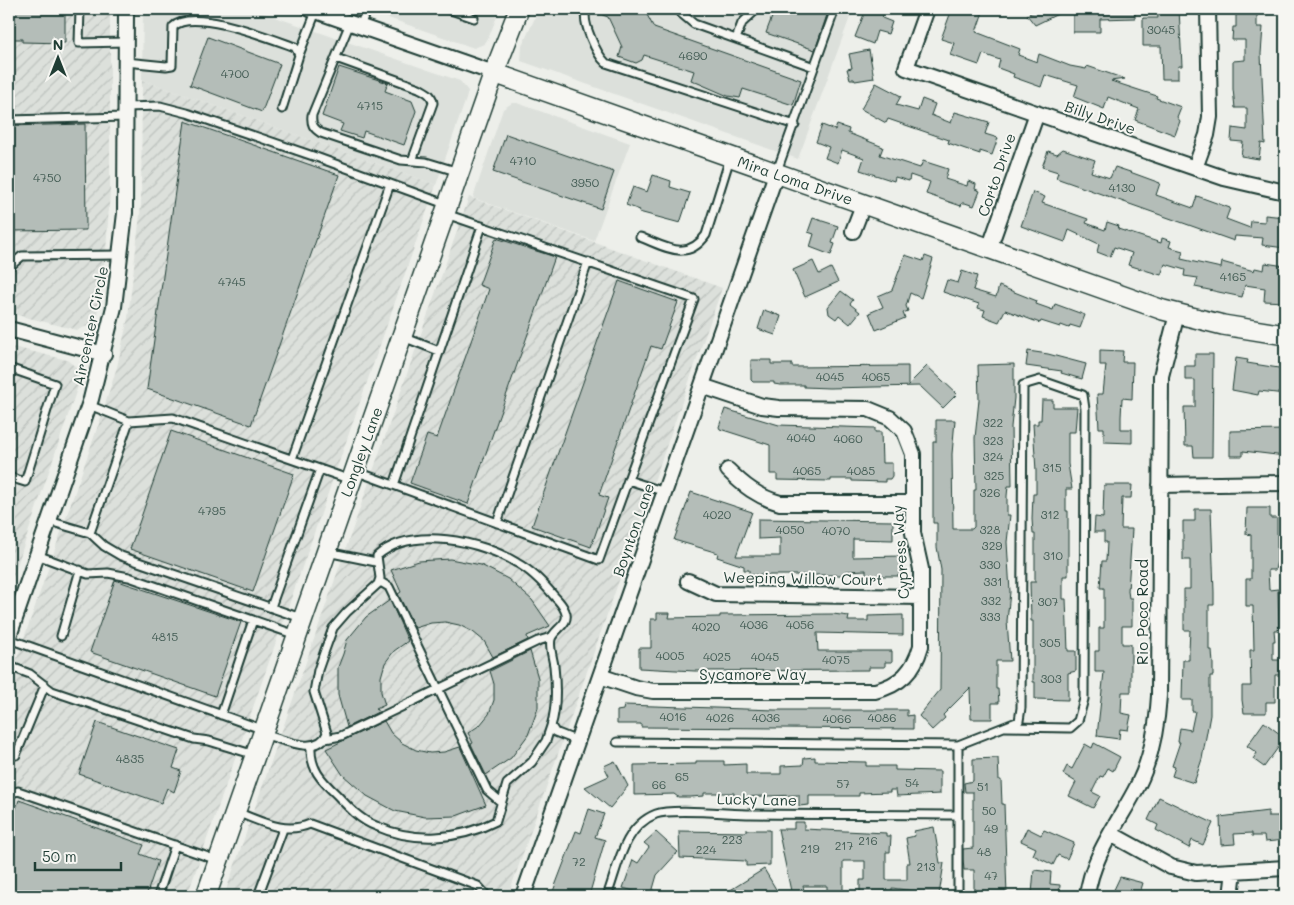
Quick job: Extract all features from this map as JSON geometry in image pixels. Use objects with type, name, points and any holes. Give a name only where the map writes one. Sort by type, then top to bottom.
[{"type":"main road","name":"Longley Lane","points":[[206,896],[494,73],[520,9]]},
{"type":"main road","name":"Mira Loma Drive","points":[[494,73],[863,205],[1177,314],[1223,325],[1285,335]]},
{"type":"street","name":"Aircenter Circle","points":[[9,637],[89,405],[104,354],[114,307],[122,255],[125,213],[126,9]]},
{"type":"street","name":"Mira Loma Drive","points":[[314,9],[494,73]]},
{"type":"street","name":"Billy Drive","points":[[927,9],[906,68],[1194,168],[1247,185],[1285,192]]},
{"type":"street","points":[[1194,168],[1207,135],[1210,117],[1208,9]]},
{"type":"street","name":"Corto Drive","points":[[989,249],[1037,113]]},
{"type":"street","name":"Boynton Lane","points":[[523,896],[776,174]]},
{"type":"street","points":[[853,231],[863,205]]},
{"type":"street","name":"Rio Poco Road","points":[[1087,896],[1095,864],[1139,784],[1148,762],[1157,721],[1160,376],[1177,314]]},
{"type":"street","points":[[9,329],[104,354]]},
{"type":"street","name":"Cypress Way","points":[[702,386],[762,406],[779,408],[868,409],[880,412],[897,424],[910,442],[913,454],[914,533],[921,569],[921,646],[918,658],[905,677]]},
{"type":"street","points":[[728,470],[745,487],[780,503],[913,503]]},
{"type":"street","points":[[1160,485],[1285,483]]},
{"type":"street","name":"Weeping Willow Court","points":[[688,581],[716,594],[921,597]]},
{"type":"street","name":"Sycamore Way","points":[[600,676],[636,688],[653,691],[875,691],[888,688],[905,677]]},
{"type":"street","points":[[1111,834],[1182,871],[1196,873],[1285,868]]},
{"type":"street","points":[[1231,896],[1234,871]]},
{"type":"lane","points":[[80,9],[79,43],[126,42]]},
{"type":"lane","points":[[282,109],[314,9]]},
{"type":"lane","points":[[367,9],[355,25],[336,58],[312,115],[311,122],[314,129],[320,133],[401,160],[426,162],[459,172]]},
{"type":"lane","points":[[448,9],[474,18]]},
{"type":"lane","points":[[587,9],[585,22],[600,58],[606,63],[794,125]]},
{"type":"lane","points":[[676,9],[694,24],[814,67]]},
{"type":"lane","points":[[736,39],[742,23],[757,9]]},
{"type":"lane","points":[[776,174],[835,9]]},
{"type":"lane","points":[[126,62],[172,65],[173,27],[182,20],[229,24],[295,47],[299,55]]},
{"type":"lane","points":[[336,58],[419,88],[428,92],[433,98],[433,103],[412,161]]},
{"type":"lane","points":[[9,120],[126,112],[160,106],[187,113],[390,184],[482,226],[694,299],[600,560],[394,485],[320,469],[173,418],[129,421],[89,405]]},
{"type":"lane","points":[[640,237],[682,251],[699,245],[706,235],[730,158]]},
{"type":"lane","points":[[292,459],[390,184]]},
{"type":"lane","points":[[394,485],[482,226]]},
{"type":"lane","points":[[9,267],[22,256],[122,255]]},
{"type":"lane","points":[[497,523],[588,262]]},
{"type":"lane","points":[[402,337],[440,351]]},
{"type":"lane","points":[[9,368],[55,384],[24,482],[9,477]]},
{"type":"lane","points":[[617,742],[958,745],[1018,721],[1021,708],[1022,385],[1040,380],[1083,395],[1085,409],[1084,699],[1078,721],[1070,728],[1005,727]]},
{"type":"lane","points":[[90,533],[129,421]]},
{"type":"lane","points":[[271,607],[320,469]]},
{"type":"lane","points":[[628,480],[665,492]]},
{"type":"lane","points":[[49,521],[90,533],[104,546],[121,556],[271,607],[300,627]]},
{"type":"lane","points":[[9,637],[263,732],[311,746],[341,736],[438,690],[538,641],[552,637],[566,619],[566,612],[562,606],[541,580],[523,567],[483,547],[443,539],[414,540],[384,549],[377,556],[376,562],[380,581],[389,587],[438,690],[487,790],[501,802]]},
{"type":"lane","points":[[327,551],[376,562]]},
{"type":"lane","points":[[37,555],[88,574],[108,573],[129,577],[253,620],[300,627]]},
{"type":"lane","points":[[61,636],[80,570]]},
{"type":"lane","points":[[325,740],[327,733],[314,692],[318,670],[333,628],[380,581]]},
{"type":"lane","points":[[221,715],[253,620]]},
{"type":"lane","points":[[311,746],[312,766],[322,781],[352,811],[376,827],[401,834],[428,837],[465,833],[496,821],[507,784],[532,762],[546,741],[551,726],[554,716],[552,637]]},
{"type":"lane","points":[[9,666],[30,674],[52,691],[194,739],[209,741],[255,755]]},
{"type":"lane","points":[[9,752],[16,755],[45,686]]},
{"type":"lane","points":[[551,726],[555,732],[578,741]]},
{"type":"lane","points":[[958,745],[958,896]]},
{"type":"lane","points":[[9,794],[18,791],[218,860]]},
{"type":"lane","name":"Lucky Lane","points":[[608,896],[626,840],[638,826],[656,814],[673,811],[751,814],[957,815]]},
{"type":"lane","points":[[235,812],[283,830],[299,829],[310,824],[478,886],[487,896]]},
{"type":"lane","points":[[258,896],[283,830]]},
{"type":"lane","points":[[158,896],[175,845]]},
{"type":"shaded area","points":[[9,9],[110,9],[110,191],[106,251],[97,314],[90,325],[77,330],[9,313]]},
{"type":"shaded area","points":[[143,9],[252,9],[460,81],[468,91],[436,185],[142,80]]},
{"type":"shaded area","points":[[363,9],[500,9],[488,39],[484,44],[474,48]]},
{"type":"shaded area","points":[[539,9],[853,9],[798,159],[521,61],[522,46]]},
{"type":"shaded area","points":[[142,80],[436,185],[187,896],[9,896],[9,681],[99,423],[117,367],[128,318],[141,206]]},
{"type":"shaded area","points":[[512,103],[517,103],[630,143],[594,241],[473,198],[503,109]]},
{"type":"shaded area","points":[[469,197],[722,288],[508,896],[224,896]]},
{"type":"shaded area","points":[[9,346],[67,360],[77,368],[80,380],[9,589]]},
{"type":"building","points":[[9,9],[65,9],[65,43],[22,42],[22,39],[9,39]]},
{"type":"building","points":[[592,9],[644,9],[654,28],[801,80],[793,105],[743,89],[740,98],[728,96],[691,80],[694,71],[644,55],[642,60],[636,63],[619,57],[622,47],[608,17],[592,11]]},
{"type":"building","points":[[775,9],[829,9],[815,50],[766,33]]},
{"type":"building","points":[[866,9],[885,9],[882,18],[892,22],[888,34],[877,31],[873,44],[855,37]]},
{"type":"building","points":[[952,9],[984,9],[976,32],[1020,49],[1018,55],[1037,62],[1039,54],[1070,66],[1086,69],[1087,66],[1125,79],[1111,81],[1157,96],[1156,98],[1181,107],[1177,117],[1180,121],[1175,135],[1135,120],[1139,109],[1108,97],[1104,109],[1074,97],[1078,85],[1045,75],[1041,87],[1013,77],[1014,74],[998,68],[1000,60],[983,54],[979,65],[950,55],[954,43],[941,39]]},
{"type":"building","points":[[1033,9],[1068,9],[1035,25],[1027,15],[1034,11]]},
{"type":"building","points":[[1087,9],[1135,9],[1135,18],[1100,19],[1100,32],[1073,32],[1073,14],[1087,14]]},
{"type":"building","points":[[1157,9],[1179,9],[1182,66],[1179,66],[1178,69],[1178,79],[1162,79],[1161,46],[1143,46],[1143,18],[1158,18]]},
{"type":"building","points":[[1236,9],[1257,9],[1257,27],[1263,27],[1261,54],[1265,144],[1261,143],[1259,159],[1241,156],[1243,142],[1231,141],[1232,128],[1247,130],[1247,108],[1235,108],[1233,89],[1233,61],[1245,60],[1245,40],[1232,40],[1233,27],[1236,27]]},
{"type":"building","points":[[208,37],[280,64],[262,112],[190,85]]},
{"type":"building","points":[[869,50],[874,78],[855,81],[850,79],[847,69],[852,68],[849,54]]},
{"type":"building","points":[[339,67],[388,83],[385,91],[412,101],[416,111],[404,145],[364,131],[362,138],[340,131],[343,124],[322,116]]},
{"type":"building","points":[[876,83],[901,96],[896,105],[918,111],[922,99],[935,104],[931,115],[951,123],[955,112],[989,122],[985,134],[998,138],[992,155],[980,151],[980,154],[948,143],[949,140],[888,119],[886,123],[861,109]]},
{"type":"building","points":[[185,121],[339,175],[251,425],[147,389]]},
{"type":"building","points":[[85,124],[86,230],[9,231],[9,126]]},
{"type":"building","points":[[822,125],[835,130],[837,125],[849,129],[848,133],[883,147],[880,155],[920,168],[923,161],[948,169],[945,179],[967,186],[968,181],[976,184],[975,189],[980,191],[974,206],[962,203],[961,206],[926,194],[930,182],[910,175],[909,181],[895,177],[894,181],[860,170],[864,158],[842,150],[838,163],[825,158],[829,147],[816,142]]},
{"type":"building","points":[[506,134],[614,172],[601,209],[493,172]]},
{"type":"building","points":[[1063,149],[1095,160],[1091,172],[1110,178],[1115,167],[1160,183],[1156,195],[1193,208],[1197,196],[1230,208],[1226,219],[1250,228],[1251,221],[1265,222],[1265,215],[1285,217],[1285,248],[1262,245],[1263,238],[1235,236],[1234,241],[1056,178],[1058,172],[1042,167],[1048,151],[1057,154]]},
{"type":"building","points":[[653,175],[671,181],[670,187],[690,193],[680,223],[639,212],[640,210],[626,205],[633,187],[647,192]]},
{"type":"building","points":[[1033,192],[1045,197],[1042,203],[1088,219],[1086,223],[1105,230],[1107,222],[1119,226],[1118,229],[1161,243],[1162,238],[1171,241],[1169,247],[1183,251],[1181,259],[1221,268],[1222,262],[1254,271],[1255,268],[1264,270],[1265,263],[1285,266],[1285,302],[1264,301],[1265,288],[1245,285],[1242,297],[1195,287],[1198,278],[1184,276],[1185,270],[1165,264],[1161,275],[1128,265],[1132,253],[1114,247],[1110,257],[1097,252],[1099,244],[1069,230],[1065,242],[1021,226]]},
{"type":"building","points":[[813,218],[838,226],[832,243],[835,244],[831,255],[810,247],[814,234],[808,232]]},
{"type":"building","points":[[496,238],[555,257],[468,504],[410,483],[427,435],[437,438],[482,310],[489,289],[479,285]]},
{"type":"building","points":[[905,255],[923,261],[925,256],[933,259],[921,298],[910,293],[906,306],[908,311],[903,313],[905,318],[876,330],[869,313],[883,307],[878,296],[892,290]]},
{"type":"building","points":[[813,261],[819,274],[831,268],[838,282],[805,297],[793,270]]},
{"type":"building","points":[[962,271],[977,276],[973,290],[996,297],[999,286],[1037,301],[1036,304],[1053,310],[1055,304],[1085,315],[1080,328],[1070,325],[1069,328],[1061,325],[1060,327],[1041,321],[1040,323],[1005,310],[999,322],[983,316],[985,310],[978,308],[979,304],[943,292],[947,280],[958,283]]},
{"type":"building","points":[[619,281],[678,302],[661,349],[651,346],[599,495],[608,498],[591,547],[532,526]]},
{"type":"building","points":[[841,291],[853,300],[850,304],[860,312],[850,324],[839,315],[836,319],[829,314],[828,307]]},
{"type":"building","points":[[764,310],[781,316],[775,335],[758,329]]},
{"type":"building","points":[[1100,350],[1123,351],[1122,362],[1133,362],[1132,399],[1122,398],[1121,417],[1121,429],[1132,429],[1132,443],[1104,442],[1104,428],[1099,428],[1097,394],[1103,394],[1106,365],[1100,365]]},
{"type":"building","points":[[1028,351],[1086,364],[1082,379],[1061,373],[1062,371],[1026,366]]},
{"type":"building","points":[[1195,354],[1213,354],[1212,457],[1194,457],[1193,446],[1185,446],[1184,407],[1195,407],[1195,380],[1185,380],[1185,366],[1195,366]]},
{"type":"building","points":[[1236,358],[1248,360],[1247,363],[1285,369],[1285,394],[1259,391],[1258,395],[1232,390]]},
{"type":"building","points":[[751,360],[771,360],[771,364],[792,364],[792,367],[908,366],[908,385],[927,366],[957,394],[943,408],[920,386],[829,388],[780,385],[774,384],[774,382],[753,382],[751,380]]},
{"type":"building","points":[[1014,364],[1014,398],[1011,427],[1012,486],[1008,486],[1007,496],[1007,515],[1010,515],[1007,542],[1010,592],[1007,621],[1010,661],[996,661],[996,689],[998,689],[999,703],[992,703],[992,719],[971,719],[970,688],[943,715],[945,718],[932,730],[919,716],[940,690],[941,570],[937,547],[937,523],[933,523],[933,442],[936,442],[936,420],[955,420],[952,454],[953,529],[972,529],[974,527],[974,490],[976,490],[975,438],[979,400],[978,365]]},
{"type":"building","points":[[1042,400],[1053,400],[1053,407],[1077,407],[1075,432],[1068,432],[1068,464],[1072,489],[1066,489],[1068,576],[1063,576],[1063,599],[1066,599],[1068,651],[1076,651],[1076,671],[1068,673],[1068,700],[1035,699],[1035,682],[1033,682],[1033,621],[1031,621],[1030,582],[1035,582],[1035,534],[1033,534],[1032,519],[1033,494],[1036,494],[1036,471],[1033,424],[1038,424],[1038,420],[1041,420]]},
{"type":"building","points":[[725,409],[779,425],[875,428],[875,432],[881,432],[882,463],[892,463],[892,476],[890,479],[885,479],[885,482],[852,481],[852,479],[831,479],[831,481],[777,480],[777,474],[770,474],[770,445],[720,429]]},
{"type":"building","points":[[1285,430],[1285,456],[1243,451],[1243,456],[1230,456],[1230,431]]},
{"type":"building","points":[[171,431],[294,474],[253,592],[130,549]]},
{"type":"building","points":[[1104,485],[1132,485],[1131,498],[1122,498],[1121,529],[1132,529],[1128,591],[1129,598],[1132,598],[1132,626],[1122,626],[1122,644],[1131,644],[1131,692],[1122,692],[1121,713],[1131,715],[1128,730],[1120,729],[1119,739],[1097,736],[1104,672],[1095,672],[1095,651],[1099,651],[1099,628],[1104,628],[1104,588],[1100,588],[1102,561],[1106,561],[1107,542],[1104,542],[1104,532],[1094,532],[1095,517],[1103,518]]},
{"type":"building","points":[[691,492],[752,512],[736,556],[780,556],[780,538],[758,539],[758,519],[893,521],[893,540],[853,539],[853,557],[902,556],[901,576],[866,576],[866,570],[846,571],[846,575],[749,575],[749,570],[744,570],[744,566],[717,557],[718,553],[674,540]]},
{"type":"building","points":[[1247,508],[1270,508],[1270,518],[1277,518],[1277,561],[1275,570],[1268,570],[1269,590],[1278,589],[1279,630],[1274,630],[1273,660],[1280,660],[1280,675],[1275,675],[1275,702],[1266,702],[1266,713],[1244,713],[1242,700],[1242,686],[1251,686],[1250,650],[1254,650],[1253,606],[1246,606],[1246,579],[1251,579],[1251,535],[1246,534]]},
{"type":"building","points":[[1195,509],[1211,509],[1214,605],[1209,605],[1209,650],[1212,650],[1213,664],[1213,676],[1210,676],[1210,715],[1202,759],[1194,783],[1172,776],[1175,767],[1172,766],[1180,742],[1178,742],[1180,728],[1191,730],[1195,711],[1192,711],[1192,700],[1182,700],[1183,660],[1189,660],[1190,630],[1184,630],[1184,589],[1190,589],[1190,560],[1183,560],[1183,521],[1195,521]]},
{"type":"building","points":[[450,559],[481,565],[508,579],[532,600],[550,626],[527,636],[528,640],[493,657],[484,641],[473,632],[459,625],[445,622],[431,623],[415,628],[398,594],[401,592],[391,570],[419,561]]},
{"type":"building","points":[[115,580],[241,622],[215,696],[90,652]]},
{"type":"building","points":[[390,600],[408,641],[394,651],[385,663],[381,677],[381,692],[385,705],[376,709],[378,712],[347,727],[338,695],[338,667],[347,640],[366,617]]},
{"type":"building","points":[[657,613],[670,613],[669,618],[720,617],[720,615],[833,614],[849,616],[848,621],[868,621],[868,616],[903,615],[903,635],[817,633],[818,651],[892,651],[892,662],[885,662],[885,667],[869,667],[869,670],[695,671],[639,668],[639,648],[651,648],[651,619],[657,619]]},
{"type":"building","points":[[530,651],[538,678],[538,708],[528,735],[511,758],[486,775],[471,744],[473,743],[468,733],[480,725],[489,714],[494,700],[494,684],[490,671]]},
{"type":"building","points":[[624,705],[775,710],[907,710],[907,716],[913,715],[913,729],[641,727],[641,724],[617,724],[617,711],[623,710]]},
{"type":"building","points":[[384,721],[391,733],[402,743],[416,750],[430,753],[444,752],[460,747],[486,805],[456,816],[425,817],[395,811],[367,796],[343,775],[326,749]]},
{"type":"building","points":[[97,722],[179,750],[173,768],[181,771],[174,792],[167,788],[161,803],[79,774]]},
{"type":"building","points":[[1264,722],[1285,738],[1264,767],[1253,759],[1257,753],[1247,746]]},
{"type":"building","points":[[1094,743],[1120,757],[1113,771],[1108,768],[1103,777],[1100,776],[1092,792],[1100,796],[1093,808],[1069,796],[1076,782],[1063,774],[1067,766],[1072,769],[1085,744],[1092,748]]},
{"type":"building","points":[[815,757],[815,761],[866,762],[866,766],[895,766],[895,770],[940,771],[940,794],[897,796],[896,790],[890,790],[890,792],[859,793],[859,796],[809,796],[809,805],[799,806],[799,795],[734,797],[734,793],[704,793],[704,796],[678,797],[674,794],[634,795],[634,765],[696,764],[696,761],[724,761],[724,765],[746,764],[746,774],[781,774],[781,766],[803,765],[804,758]]},
{"type":"building","points":[[998,758],[1002,804],[1004,804],[1007,896],[974,896],[974,870],[964,870],[963,859],[963,849],[973,848],[973,792],[965,792],[964,783],[973,781],[973,759]]},
{"type":"building","points":[[615,761],[628,786],[610,808],[585,787],[609,776],[604,766]]},
{"type":"building","points":[[1159,797],[1213,823],[1203,845],[1192,840],[1189,848],[1156,830],[1158,825],[1148,820]]},
{"type":"building","points":[[19,800],[144,845],[140,854],[158,861],[146,896],[9,896],[9,828]]},
{"type":"building","points":[[589,809],[604,814],[595,837],[605,840],[589,896],[552,894],[576,831],[581,833]]},
{"type":"building","points":[[1268,811],[1268,816],[1285,816],[1285,840],[1265,842],[1264,836],[1252,836],[1252,833],[1234,834],[1235,844],[1221,845],[1220,817]]},
{"type":"building","points":[[794,822],[804,822],[804,829],[886,833],[886,836],[891,836],[890,852],[886,852],[886,880],[907,880],[907,863],[910,863],[906,838],[915,836],[914,831],[934,827],[940,863],[944,863],[939,895],[919,896],[920,892],[892,888],[892,896],[860,894],[860,880],[865,880],[865,861],[843,861],[843,891],[827,891],[827,886],[803,886],[805,896],[792,896],[778,829],[794,829]]},
{"type":"building","points":[[1027,828],[1041,835],[1044,830],[1074,843],[1067,859],[1058,855],[1053,865],[1033,855],[1036,848],[1021,841]]},
{"type":"building","points":[[746,830],[770,830],[770,865],[746,866],[746,861],[680,858],[679,831],[746,832]]},
{"type":"building","points":[[656,832],[678,852],[657,875],[651,896],[623,888],[633,860],[638,863],[649,847],[644,843]]},
{"type":"building","points":[[764,869],[780,896],[721,896]]},
{"type":"building","points":[[1034,870],[1051,872],[1050,884],[1060,885],[1059,896],[1032,894]]},
{"type":"building","points":[[1120,877],[1143,883],[1139,896],[1111,896]]}]
